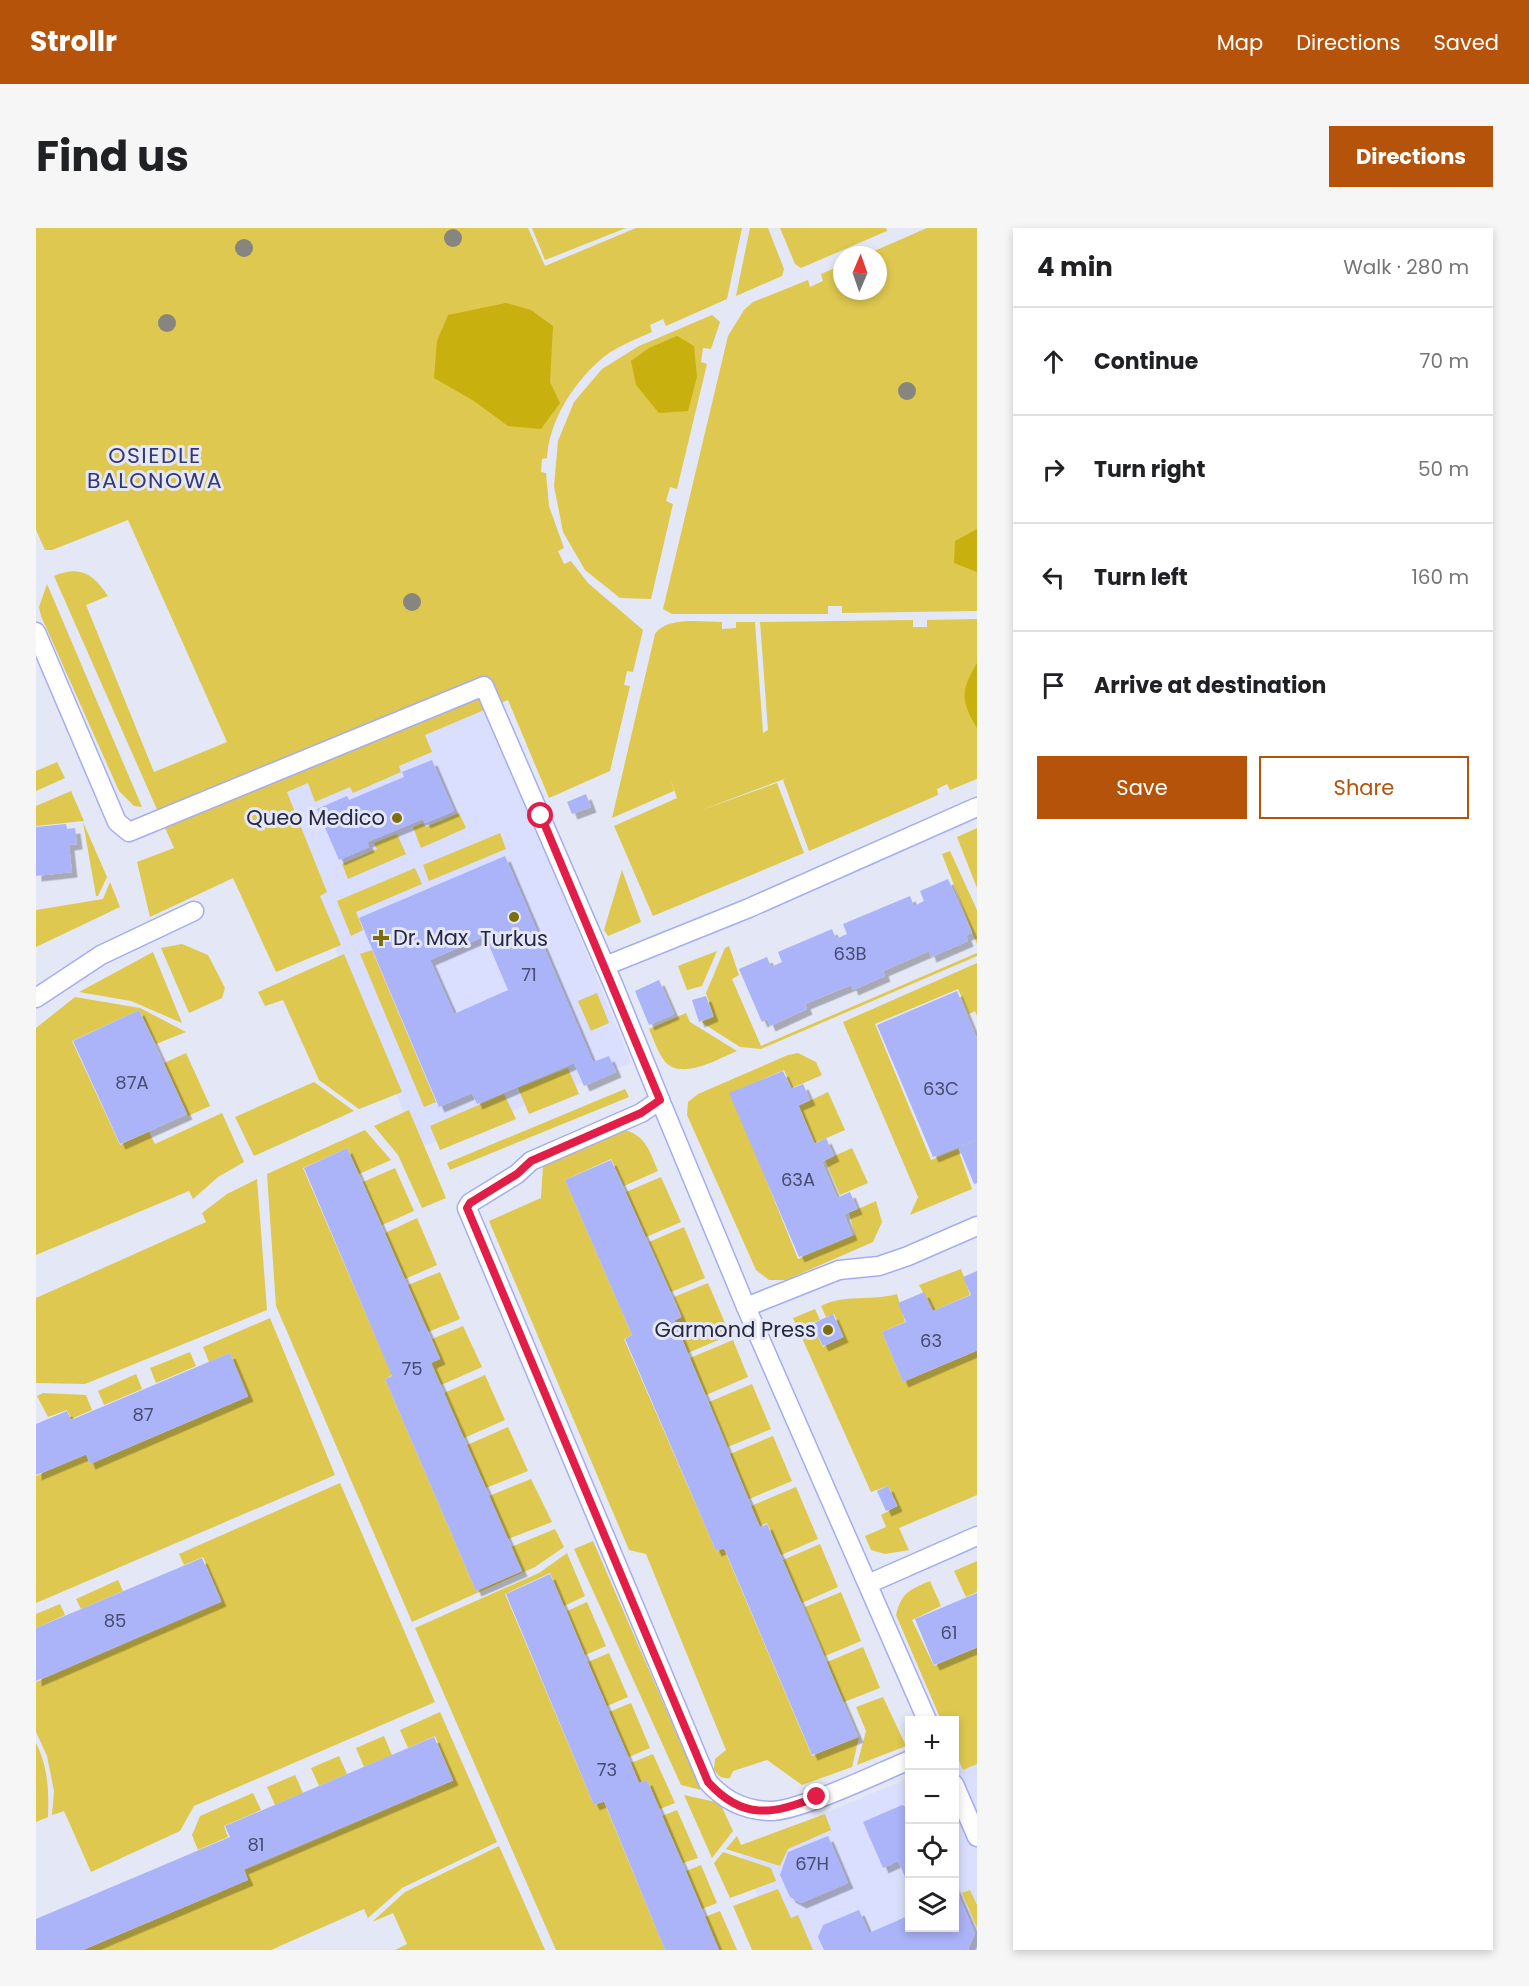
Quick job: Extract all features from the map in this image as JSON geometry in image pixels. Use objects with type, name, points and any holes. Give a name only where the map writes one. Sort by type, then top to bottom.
[{"type":"lane","points":[[36,632],[117,822],[129,832],[484,686],[605,966],[746,1307],[925,1716]]},
{"type":"lane","points":[[605,966],[749,908],[977,807]]},
{"type":"lane","points":[[36,998],[101,955],[194,911]]},
{"type":"lane","points":[[660,1100],[641,1113],[531,1161],[517,1174],[470,1203],[467,1208],[708,1782],[720,1796],[738,1806],[781,1811],[905,1762]]},
{"type":"lane","points":[[746,1307],[839,1270],[879,1266],[908,1256],[977,1226]]},
{"type":"lane","points":[[868,1584],[977,1536]]},
{"type":"lane","points":[[959,1796],[977,1837]]},
{"type":"shaded area","points":[[36,228],[528,228],[545,266],[636,228],[742,228],[727,299],[666,326],[663,319],[650,325],[652,332],[617,348],[599,361],[580,381],[564,405],[552,431],[547,458],[542,459],[541,472],[546,473],[549,506],[564,548],[558,551],[564,564],[571,561],[588,583],[643,630],[633,672],[627,671],[624,685],[630,686],[610,771],[549,798],[508,700],[425,735],[432,752],[399,766],[401,772],[353,793],[350,787],[315,802],[308,783],[287,792],[327,892],[320,896],[341,945],[276,972],[233,878],[150,917],[137,862],[174,848],[54,576],[72,571],[86,574],[97,582],[108,596],[86,605],[154,772],[227,742],[128,520],[52,550],[45,550],[36,530]]},
{"type":"shaded area","points":[[532,228],[626,228],[545,260]]},
{"type":"shaded area","points":[[750,228],[768,228],[784,269],[782,276],[736,296]]},
{"type":"shaded area","points":[[780,228],[886,228],[887,231],[852,246],[833,246],[833,254],[801,268],[795,264]]},
{"type":"shaded area","points":[[927,228],[977,228],[977,611],[842,613],[842,606],[828,606],[828,614],[672,614],[663,609],[728,336],[744,310],[753,302],[808,280],[810,287],[823,281],[821,274],[833,269],[833,300],[887,300],[886,246]]},
{"type":"shaded area","points":[[506,303],[531,310],[553,326],[550,382],[560,403],[541,429],[508,426],[474,401],[434,378],[437,341],[448,315]]},
{"type":"shaded area","points":[[712,315],[720,322],[711,349],[703,348],[701,362],[707,364],[677,489],[670,487],[666,501],[673,504],[651,599],[620,598],[585,570],[563,532],[554,486],[558,441],[574,402],[602,369],[639,346]]},
{"type":"shaded area","points":[[677,336],[694,346],[697,377],[688,411],[659,413],[636,385],[631,361],[649,348]]},
{"type":"shaded area","points":[[977,529],[977,572],[954,563],[955,541]]},
{"type":"shaded area","points":[[47,584],[142,807],[134,806],[119,791],[41,616],[39,607]]},
{"type":"shaded area","points":[[977,619],[977,779],[950,790],[947,784],[937,789],[938,795],[809,851],[783,780],[787,778],[696,812],[777,783],[804,853],[653,916],[614,826],[677,798],[670,778],[674,791],[612,818],[655,634],[661,628],[686,621],[722,622],[722,629],[736,628],[736,622],[755,622],[763,733],[768,730],[760,622],[913,620],[913,627],[927,627],[927,620]]},
{"type":"shaded area","points":[[977,663],[977,728],[965,702],[965,688]]},
{"type":"shaded area","points":[[482,697],[631,1063],[419,1148],[266,784]]},
{"type":"shaded area","points":[[57,762],[65,778],[36,791],[36,771]]},
{"type":"shaded area","points":[[71,791],[84,821],[36,826],[36,806]]},
{"type":"shaded area","points":[[459,813],[466,828],[421,848],[413,827],[423,823],[426,827]]},
{"type":"shaded area","points":[[83,822],[107,877],[98,896],[96,896]]},
{"type":"shaded area","points":[[977,828],[977,888],[957,837]]},
{"type":"shaded area","points":[[500,833],[506,849],[429,881],[423,865]]},
{"type":"shaded area","points":[[397,834],[406,854],[348,879],[342,864],[377,849],[374,843]]},
{"type":"shaded area","points":[[950,851],[977,910],[977,944],[942,854]]},
{"type":"shaded area","points":[[415,868],[422,884],[356,912],[363,930],[351,936],[337,901]]},
{"type":"shaded area","points":[[622,870],[641,922],[608,936],[604,930]]},
{"type":"shaded area","points":[[110,882],[120,907],[36,947],[36,910],[103,899]]},
{"type":"shaded area","points":[[182,944],[208,955],[225,988],[222,998],[189,1013],[161,948]]},
{"type":"shaded area","points":[[729,946],[739,975],[732,979],[761,1046],[977,953],[977,956],[761,1049],[740,1047],[701,1022],[714,1017],[706,993],[725,948]]},
{"type":"shaded area","points":[[372,950],[436,1102],[424,1107],[360,954]]},
{"type":"shaded area","points":[[717,951],[702,986],[687,990],[678,966]]},
{"type":"shaded area","points":[[153,952],[182,1023],[131,1001],[79,992]]},
{"type":"shaded area","points":[[344,954],[402,1092],[359,1109],[319,1080],[283,1000],[265,1006],[258,992]]},
{"type":"shaded area","points":[[977,963],[977,1016],[975,1011],[969,1014],[958,989],[875,1024],[931,1160],[958,1149],[972,1189],[910,1215],[918,1197],[843,1022]]},
{"type":"shaded area","points":[[597,993],[609,1023],[591,1031],[578,1001]]},
{"type":"shaded area","points":[[75,997],[140,1008],[186,1032],[156,1044],[139,1010],[72,1041],[120,1145],[149,1132],[155,1144],[222,1113],[244,1162],[218,1177],[193,1199],[189,1191],[36,1255],[36,1028]]},
{"type":"shaded area","points":[[686,1013],[690,1022],[737,1051],[699,1067],[679,1069],[670,1066],[663,1059],[649,1029]]},
{"type":"shaded area","points":[[186,1053],[210,1106],[188,1116],[164,1063]]},
{"type":"shaded area","points":[[798,1053],[816,1062],[822,1075],[792,1088],[784,1070],[731,1093],[798,1259],[855,1235],[849,1213],[876,1201],[882,1222],[873,1242],[786,1280],[769,1280],[756,1270],[687,1115],[688,1102],[698,1094],[788,1055]]},
{"type":"shaded area","points":[[568,1068],[579,1094],[529,1114],[518,1088]]},
{"type":"shaded area","points":[[314,1082],[354,1111],[254,1156],[235,1117]]},
{"type":"shaded area","points":[[625,1089],[629,1097],[450,1170],[447,1163]]},
{"type":"shaded area","points":[[828,1092],[845,1130],[815,1143],[799,1106]]},
{"type":"shaded area","points":[[504,1094],[516,1119],[440,1150],[430,1126]]},
{"type":"shaded area","points":[[409,1110],[446,1198],[422,1208],[398,1155],[374,1126]]},
{"type":"shaded area","points":[[365,1130],[391,1160],[359,1174],[347,1148],[303,1168],[392,1375],[385,1379],[476,1591],[522,1571],[511,1547],[555,1529],[564,1547],[535,1567],[412,1622],[276,1306],[267,1174]]},
{"type":"shaded area","points":[[625,1130],[643,1141],[658,1171],[624,1186],[611,1159],[565,1180],[632,1335],[624,1339],[716,1551],[724,1549],[812,1756],[859,1737],[852,1767],[802,1785],[767,1760],[733,1771],[730,1778],[720,1776],[714,1769],[715,1759],[726,1750],[646,1554],[629,1550],[489,1221],[541,1198],[543,1166]]},
{"type":"shaded area","points":[[852,1148],[868,1183],[840,1195],[825,1160]]},
{"type":"shaded area","points":[[395,1168],[414,1211],[382,1225],[363,1182]]},
{"type":"shaded area","points":[[661,1177],[681,1222],[646,1237],[626,1192]]},
{"type":"shaded area","points":[[257,1179],[267,1310],[85,1384],[36,1383],[36,1298],[206,1222],[202,1213],[227,1194]]},
{"type":"shaded area","points":[[417,1218],[437,1265],[405,1279],[385,1233]]},
{"type":"shaded area","points":[[684,1227],[705,1278],[671,1292],[649,1242]]},
{"type":"shaded area","points":[[961,1269],[970,1295],[933,1311],[919,1285]]},
{"type":"shaded area","points":[[440,1272],[460,1319],[428,1332],[408,1285]]},
{"type":"shaded area","points":[[708,1283],[730,1335],[688,1353],[675,1321],[682,1317],[674,1297]]},
{"type":"shaded area","points":[[897,1294],[905,1322],[882,1332],[903,1382],[977,1351],[977,1495],[899,1528],[909,1550],[885,1554],[871,1550],[865,1536],[886,1527],[881,1515],[898,1506],[888,1486],[871,1492],[793,1318],[815,1309],[820,1320],[811,1323],[823,1347],[844,1337],[834,1314],[826,1317],[821,1306],[839,1300]]},
{"type":"shaded area","points":[[270,1318],[335,1475],[36,1603],[36,1476],[86,1455],[90,1464],[248,1397],[230,1353],[209,1362],[203,1347]]},
{"type":"shaded area","points":[[463,1326],[482,1367],[441,1385],[431,1363],[440,1359],[432,1339]]},
{"type":"shaded area","points":[[733,1340],[748,1377],[706,1395],[690,1358]]},
{"type":"shaded area","points":[[190,1352],[196,1366],[156,1383],[150,1368]]},
{"type":"shaded area","points":[[136,1374],[142,1389],[104,1405],[98,1391]]},
{"type":"shaded area","points":[[485,1375],[505,1420],[464,1438],[444,1393]]},
{"type":"shaded area","points":[[752,1384],[771,1429],[728,1447],[709,1402]]},
{"type":"shaded area","points":[[43,1393],[86,1395],[92,1410],[71,1419],[67,1410],[48,1417],[37,1396]]},
{"type":"shaded area","points":[[508,1427],[528,1471],[486,1488],[467,1445]]},
{"type":"shaded area","points":[[773,1436],[792,1481],[749,1499],[730,1454]]},
{"type":"shaded area","points":[[531,1479],[552,1522],[508,1539],[489,1496]]},
{"type":"shaded area","points":[[340,1483],[435,1702],[194,1806],[180,1831],[91,1872],[64,1811],[52,1815],[54,1791],[47,1756],[36,1732],[36,1682],[222,1602],[203,1557],[184,1565],[179,1554]]},
{"type":"shaded area","points":[[796,1487],[818,1539],[781,1555],[767,1523],[760,1526],[751,1506]]},
{"type":"shaded area","points":[[593,1541],[701,1790],[681,1785],[574,1549]]},
{"type":"shaded area","points":[[820,1544],[838,1587],[802,1603],[783,1560]]},
{"type":"shaded area","points":[[567,1553],[585,1596],[564,1606],[550,1573],[505,1594],[594,1805],[604,1802],[665,1950],[556,1950],[415,1628],[539,1573]]},
{"type":"shaded area","points":[[977,1561],[977,1592],[966,1597],[954,1571]]},
{"type":"shaded area","points":[[118,1580],[123,1591],[81,1609],[76,1599]]},
{"type":"shaded area","points":[[930,1581],[941,1606],[912,1620],[934,1666],[977,1648],[977,1764],[963,1770],[959,1760],[959,1716],[939,1716],[896,1615],[907,1593]]},
{"type":"shaded area","points":[[841,1592],[861,1641],[825,1656],[805,1607]]},
{"type":"shaded area","points":[[587,1602],[606,1646],[585,1655],[567,1611]]},
{"type":"shaded area","points":[[60,1604],[65,1615],[36,1628],[36,1614]]},
{"type":"shaded area","points":[[863,1647],[880,1688],[844,1702],[827,1662]]},
{"type":"shaded area","points":[[609,1653],[628,1697],[607,1706],[588,1662]]},
{"type":"shaded area","points":[[883,1697],[905,1746],[857,1765],[866,1731],[856,1707]]},
{"type":"shaded area","points":[[631,1703],[650,1748],[629,1757],[609,1712]]},
{"type":"shaded area","points":[[440,1712],[497,1842],[402,1888],[368,1918],[364,1909],[271,1950],[84,1950],[248,1880],[245,1870],[453,1781],[435,1736],[408,1748],[400,1730]]},
{"type":"shaded area","points":[[384,1736],[392,1755],[364,1767],[356,1748]]},
{"type":"shaded area","points":[[36,1743],[48,1788],[48,1817],[36,1822]]},
{"type":"shaded area","points":[[977,1750],[977,1950],[780,1950],[739,1849],[905,1780],[905,1932],[959,1932],[959,1757]]},
{"type":"shaded area","points":[[653,1754],[675,1803],[660,1809],[647,1780],[639,1783],[631,1763]]},
{"type":"shaded area","points":[[339,1756],[347,1774],[319,1786],[311,1768]]},
{"type":"shaded area","points":[[295,1775],[303,1793],[275,1805],[267,1787]]},
{"type":"shaded area","points":[[253,1793],[261,1810],[224,1826],[228,1837],[198,1850],[192,1835],[200,1816]]},
{"type":"shaded area","points":[[684,1795],[720,1803],[733,1831],[712,1858]]},
{"type":"shaded area","points":[[677,1810],[698,1858],[683,1863],[662,1816]]},
{"type":"shaded area","points":[[825,1814],[831,1830],[788,1849],[780,1866],[726,1849],[737,1836],[741,1845]]},
{"type":"shaded area","points":[[499,1846],[545,1950],[395,1950],[407,1944],[393,1913],[372,1922],[405,1892]]},
{"type":"shaded area","points":[[723,1852],[771,1868],[776,1881],[730,1898],[714,1863]]},
{"type":"shaded area","points":[[701,1865],[717,1903],[702,1909],[686,1871]]},
{"type":"shaded area","points":[[778,1889],[791,1918],[798,1915],[813,1950],[752,1950],[733,1906]]},
{"type":"shaded area","points":[[970,1890],[977,1905],[977,1928],[962,1893]]},
{"type":"shaded area","points":[[720,1911],[737,1950],[719,1950],[705,1917]]},
{"type":"building","points":[[432,760],[454,811],[425,823],[423,819],[367,842],[369,847],[339,860],[317,809],[347,796],[349,800],[404,777],[402,772]]},
{"type":"building","points":[[586,794],[591,807],[572,814],[567,802]]},
{"type":"building","points":[[66,824],[67,829],[75,828],[77,844],[69,845],[72,872],[36,876],[36,827]]},
{"type":"building","points":[[505,856],[593,1062],[609,1056],[616,1072],[584,1086],[574,1063],[477,1104],[472,1093],[439,1107],[359,918]],"holes":[[[485,936],[508,990],[454,1014],[430,960]]]},
{"type":"building","points":[[948,879],[972,933],[966,935],[968,941],[931,957],[929,951],[883,971],[885,976],[853,990],[851,985],[805,1004],[807,1009],[770,1026],[767,1019],[762,1022],[739,969],[767,957],[771,967],[782,962],[778,952],[832,929],[836,939],[847,934],[843,924],[910,896],[914,906],[924,901],[920,891]]},
{"type":"building","points":[[659,980],[674,1014],[649,1025],[635,991]]},
{"type":"building","points":[[957,991],[977,1039],[977,1139],[933,1157],[877,1025]]},
{"type":"building","points":[[706,996],[713,1016],[699,1022],[692,1000]]},
{"type":"building","points":[[139,1010],[187,1114],[120,1144],[73,1041]]},
{"type":"building","points":[[783,1071],[791,1089],[803,1084],[810,1100],[798,1105],[814,1144],[826,1138],[834,1156],[822,1162],[837,1198],[850,1192],[857,1209],[844,1214],[852,1235],[799,1257],[729,1093]]},
{"type":"building","points":[[977,1140],[977,1183],[974,1184],[959,1148]]},
{"type":"building","points":[[347,1148],[440,1359],[431,1363],[522,1571],[476,1591],[385,1379],[392,1376],[304,1168]]},
{"type":"building","points":[[611,1160],[681,1317],[674,1320],[760,1528],[767,1524],[858,1737],[812,1755],[724,1548],[716,1551],[625,1339],[632,1335],[565,1180]]},
{"type":"building","points":[[977,1271],[977,1350],[903,1382],[882,1332],[906,1322],[898,1303],[924,1292],[933,1311],[971,1295],[963,1277]]},
{"type":"building","name":"Garmond Press","points":[[833,1314],[843,1337],[823,1346],[812,1324]]},
{"type":"building","points":[[230,1353],[248,1396],[90,1464],[86,1454],[36,1475],[36,1424],[67,1411],[71,1420]]},
{"type":"building","points":[[888,1486],[897,1506],[886,1511],[877,1491]]},
{"type":"building","points":[[202,1558],[221,1601],[36,1681],[36,1628]]},
{"type":"building","points":[[550,1574],[639,1783],[647,1780],[719,1950],[665,1950],[604,1801],[594,1805],[506,1594]]},
{"type":"building","points":[[977,1593],[977,1647],[934,1665],[915,1619]]},
{"type":"building","points":[[434,1737],[453,1780],[243,1869],[248,1880],[82,1950],[36,1950],[36,1919],[230,1837],[225,1826]]},
{"type":"building","points":[[902,1805],[905,1806],[905,1877],[898,1861],[883,1868],[863,1822]]},
{"type":"building","points":[[828,1836],[848,1883],[801,1903],[790,1897],[780,1875],[788,1852]]},
{"type":"building","points":[[959,1896],[975,1933],[968,1950],[824,1950],[818,1937],[823,1925],[859,1910],[869,1933],[905,1917],[905,1932],[959,1932]]},
{"type":"place","name":"Queo Medico","points":[[397,818]]},
{"type":"place","name":"Turkus","points":[[514,917]]},
{"type":"place","name":"Dr. Max","points":[[381,938]]},
{"type":"place","name":"Garmond Press","points":[[828,1330]]},
{"type":"district","name":"OSIEDLE BALONOWA","points":[[155,468]]},
{"type":"route","points":[[541,816],[614,984],[631,1032],[660,1100],[641,1113],[531,1161],[517,1174],[470,1203],[467,1208],[708,1782],[720,1796],[738,1806],[769,1811],[781,1811],[817,1797]]}]
